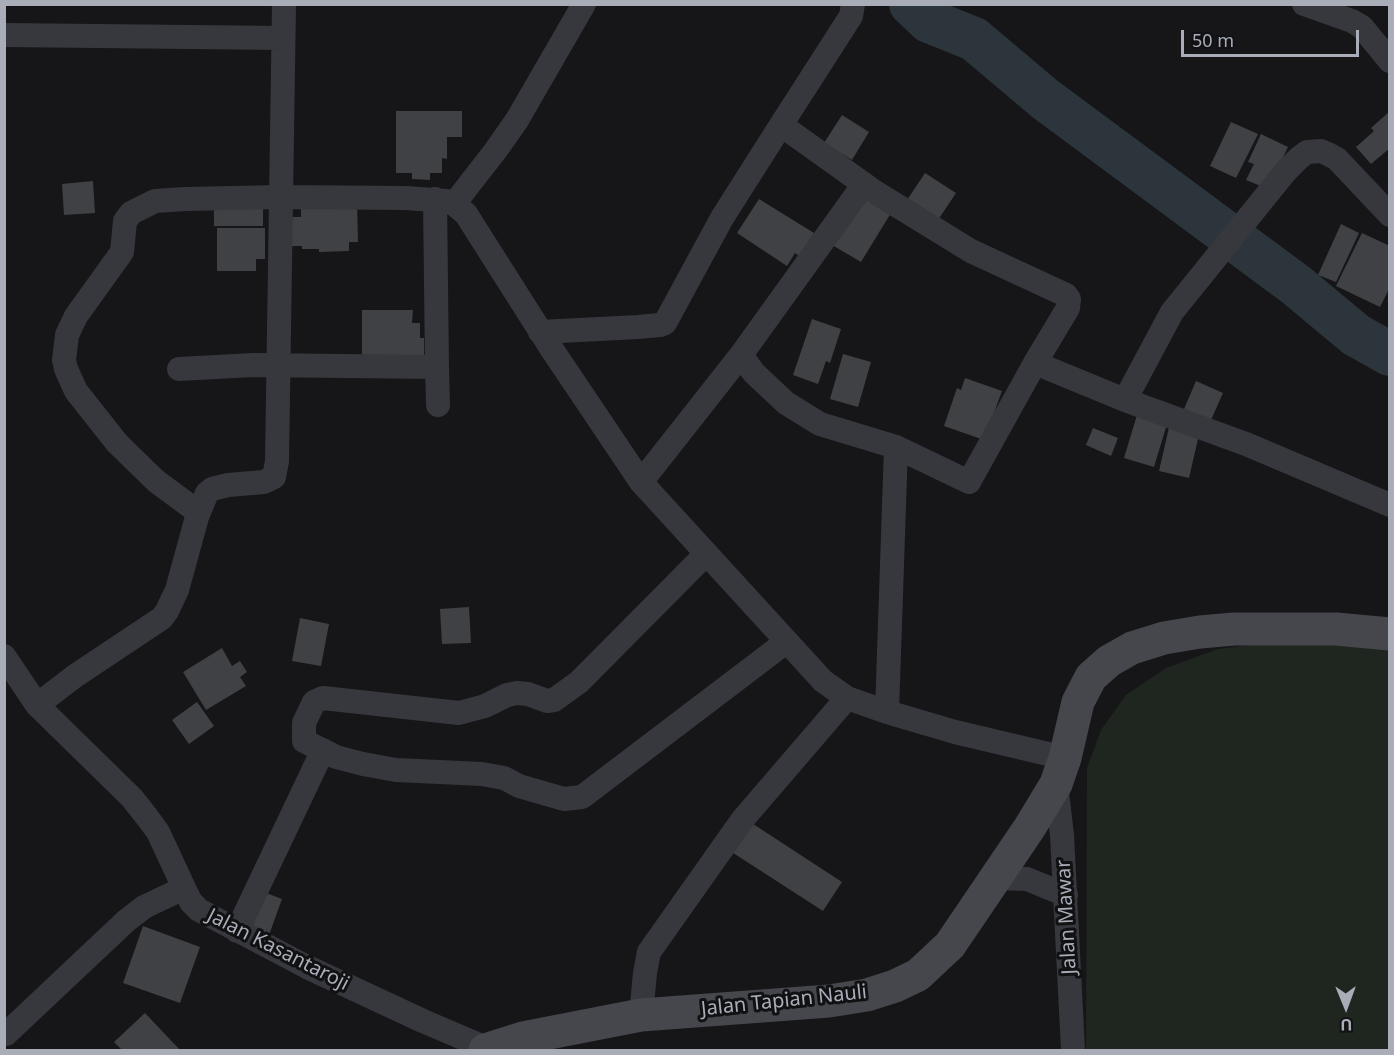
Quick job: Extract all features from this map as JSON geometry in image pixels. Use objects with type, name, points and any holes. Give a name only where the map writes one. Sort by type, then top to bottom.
[{"type":"main road","name":"Jalan Tapian Nauli","points":[[488,1050],[523,1038],[641,1015],[829,1001],[867,995],[895,986],[918,975],[950,945],[1030,826],[1060,771],[1078,702],[1091,678],[1109,661],[1132,648],[1164,638],[1200,632],[1234,629],[1336,629],[1389,634]]},
{"type":"street","points":[[37,705],[75,676],[162,618],[177,590],[198,512],[204,497],[212,489],[228,485],[264,482],[274,477],[277,461],[284,4]]},
{"type":"street","points":[[438,405],[437,367],[444,201],[496,150],[517,120],[584,4]]},
{"type":"street","points":[[540,332],[638,327],[665,323],[722,218],[851,16],[853,4]]},
{"type":"street","points":[[1304,4],[1352,21],[1362,27],[1389,61]]},
{"type":"street","points":[[4,35],[283,38]]},
{"type":"street","points":[[741,355],[754,373],[786,403],[820,424],[896,447],[969,482],[1068,308],[1069,299],[1066,295],[971,251],[864,184],[781,125]]},
{"type":"street","points":[[1125,400],[1172,312],[1299,158],[1308,152],[1321,151],[1337,159],[1388,210]]},
{"type":"street","points":[[641,482],[741,355],[864,184]]},
{"type":"street","points":[[198,512],[156,481],[117,443],[76,391],[66,369],[64,360],[68,335],[76,316],[122,252],[125,221],[131,213],[155,201],[168,200],[280,197],[444,201],[466,214],[540,332],[641,482],[823,681],[847,698],[955,732],[1060,771]]},
{"type":"street","points":[[1035,363],[1125,400],[1246,444],[1389,505]]},
{"type":"street","points":[[179,369],[278,365],[437,367]]},
{"type":"street","points":[[887,712],[896,447]]},
{"type":"street","points":[[706,554],[579,682],[554,700],[547,701],[528,694],[517,693],[507,695],[485,706],[459,713],[323,698],[314,702],[304,723],[303,737],[307,743],[336,757],[385,768],[482,774],[504,778],[519,786],[564,799],[582,797],[786,642]]},
{"type":"street","name":"Jalan Kasantaroji","points":[[4,656],[37,705],[132,798],[147,817],[158,832],[191,902],[199,910],[237,931],[488,1050]]},
{"type":"street","points":[[641,1015],[649,952],[743,819],[847,698]]},
{"type":"street","points":[[237,931],[323,750]]},
{"type":"street","name":"Jalan Mawar","points":[[1060,771],[1073,1050]]},
{"type":"street","points":[[994,878],[1027,879],[1066,895]]},
{"type":"street","points":[[5,1038],[126,921],[144,907],[184,888]]},
{"type":"shaded area","points":[[1275,642],[1389,642],[1389,1050],[1086,1050],[1087,768],[1101,730],[1126,695],[1166,668],[1218,649]]},
{"type":"building","points":[[396,111],[462,111],[462,137],[447,137],[447,159],[442,158],[442,173],[430,173],[430,180],[412,179],[412,173],[396,173]]},
{"type":"building","points":[[1390,111],[1390,148],[1371,164],[1356,147],[1374,131],[1371,128]]},
{"type":"building","points":[[842,115],[869,132],[852,160],[824,143]]},
{"type":"building","points":[[1231,122],[1258,134],[1236,178],[1210,166]]},
{"type":"building","points":[[1261,134],[1288,147],[1268,189],[1246,180],[1254,164],[1248,162]]},
{"type":"building","points":[[925,173],[956,193],[938,220],[907,200]]},
{"type":"building","points":[[93,181],[95,213],[64,215],[62,184]]},
{"type":"building","points":[[866,191],[894,208],[861,262],[832,245]]},
{"type":"building","points":[[759,199],[814,233],[799,256],[795,253],[787,266],[737,233]]},
{"type":"building","points":[[214,200],[263,200],[263,226],[214,226]]},
{"type":"building","points":[[357,202],[358,242],[349,242],[349,251],[319,252],[319,249],[290,246],[289,217],[301,217],[301,203]]},
{"type":"building","points":[[1341,224],[1359,233],[1336,282],[1318,275]]},
{"type":"building","points":[[217,228],[265,228],[265,259],[256,259],[256,271],[217,271]]},
{"type":"building","points":[[1362,233],[1390,246],[1390,287],[1380,307],[1336,286]]},
{"type":"building","points":[[362,310],[413,310],[412,323],[420,323],[420,338],[424,338],[424,359],[362,358]]},
{"type":"building","points":[[812,319],[841,329],[830,363],[826,361],[818,384],[793,375]]},
{"type":"building","points":[[843,354],[871,362],[858,407],[830,399]]},
{"type":"building","points":[[965,378],[1002,391],[984,440],[944,426],[957,388],[961,390]]},
{"type":"building","points":[[1196,381],[1223,393],[1211,420],[1184,409]]},
{"type":"building","points":[[1137,415],[1167,424],[1154,467],[1124,458]]},
{"type":"building","points":[[1170,423],[1200,430],[1189,478],[1159,471]]},
{"type":"building","points":[[1093,428],[1118,438],[1111,456],[1086,445]]},
{"type":"building","points":[[469,607],[471,643],[442,644],[440,609]]},
{"type":"building","points":[[300,618],[329,624],[321,666],[292,661]]},
{"type":"building","points":[[222,648],[232,666],[240,661],[247,672],[240,677],[246,686],[206,710],[183,672]]},
{"type":"building","points":[[197,702],[214,726],[189,744],[172,720]]},
{"type":"building","points":[[747,820],[842,882],[823,911],[727,849]]},
{"type":"building","points":[[261,891],[282,899],[269,935],[247,927]]},
{"type":"building","points":[[143,926],[200,947],[180,1003],[123,983]]},
{"type":"building","points":[[145,1013],[180,1050],[122,1050],[114,1042]]},
{"type":"waterway","points":[[911,4],[929,21],[974,39],[1045,99],[1296,285],[1356,335],[1390,354]]}]
